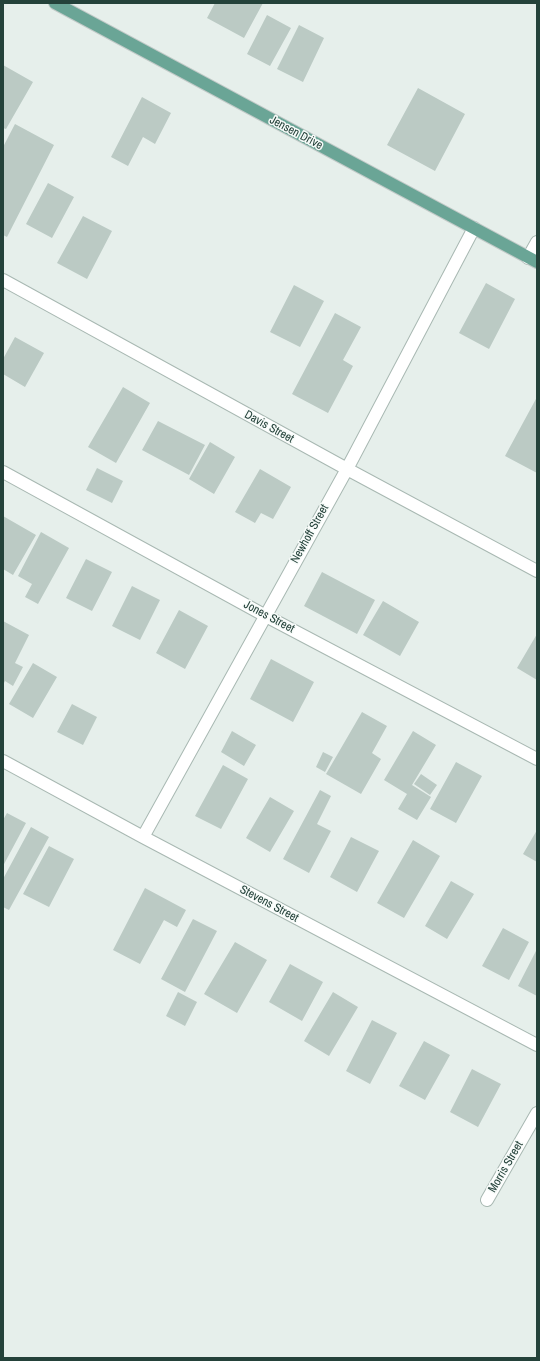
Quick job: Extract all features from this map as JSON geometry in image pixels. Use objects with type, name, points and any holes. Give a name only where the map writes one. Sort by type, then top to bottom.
[{"type":"main road","name":"Jensen Drive","points":[[55,3],[532,260]]},
{"type":"street","name":"Newhoff Street","points":[[143,837],[264,615],[347,469],[474,228]]},
{"type":"street","points":[[532,260],[537,242]]},
{"type":"street","name":"Davis Street","points":[[3,280],[347,469],[537,571]]},
{"type":"street","name":"Jones Street","points":[[3,472],[264,615],[537,759]]},
{"type":"street","name":"Stevens Street","points":[[3,761],[143,837],[537,1045]]},
{"type":"street","name":"Morris Street","points":[[487,1200],[537,1112]]},
{"type":"building","points":[[215,3],[263,3],[244,38],[207,18]]},
{"type":"building","points":[[267,15],[291,28],[270,66],[247,54]]},
{"type":"building","points":[[299,25],[324,38],[303,82],[277,69]]},
{"type":"building","points":[[3,65],[33,82],[6,129],[3,128]]},
{"type":"building","points":[[418,88],[465,114],[435,171],[387,145]]},
{"type":"building","points":[[142,97],[171,113],[155,144],[143,137],[128,166],[111,157]]},
{"type":"building","points":[[15,124],[54,145],[7,237],[3,235],[3,147]]},
{"type":"building","points":[[48,183],[74,197],[52,238],[26,224]]},
{"type":"building","points":[[83,216],[112,231],[87,279],[57,263]]},
{"type":"building","points":[[486,283],[515,299],[489,349],[459,333]]},
{"type":"building","points":[[294,285],[324,301],[300,347],[270,332]]},
{"type":"building","points":[[335,313],[361,327],[343,360],[353,366],[328,413],[292,394]]},
{"type":"building","points":[[15,337],[44,353],[25,387],[3,374],[3,359]]},
{"type":"building","points":[[123,387],[150,403],[116,463],[88,447]]},
{"type":"building","points":[[537,397],[537,473],[505,456]]},
{"type":"building","points":[[158,421],[205,445],[189,475],[142,450]]},
{"type":"building","points":[[210,442],[235,457],[214,494],[189,479]]},
{"type":"building","points":[[97,468],[123,481],[112,503],[86,490]]},
{"type":"building","points":[[260,469],[291,487],[273,519],[261,513],[255,523],[235,512]]},
{"type":"building","points":[[3,516],[36,535],[13,575],[3,569]]},
{"type":"building","points":[[41,532],[69,548],[38,604],[25,597],[32,584],[18,576]]},
{"type":"building","points":[[86,559],[112,572],[92,611],[66,598]]},
{"type":"building","points":[[322,572],[375,600],[357,634],[304,606]]},
{"type":"building","points":[[132,586],[160,600],[140,640],[112,626]]},
{"type":"building","points":[[383,601],[419,622],[400,656],[363,635]]},
{"type":"building","points":[[179,610],[208,626],[185,669],[156,653]]},
{"type":"building","points":[[3,621],[29,635],[15,663],[23,667],[13,686],[5,681],[3,685]]},
{"type":"building","points":[[537,634],[537,680],[517,668]]},
{"type":"building","points":[[271,659],[314,682],[293,722],[250,699]]},
{"type":"building","points":[[33,663],[57,677],[33,718],[9,704]]},
{"type":"building","points":[[72,704],[97,717],[83,745],[57,732]]},
{"type":"building","points":[[362,712],[387,726],[372,753],[381,759],[361,794],[326,774]]},
{"type":"building","points":[[232,731],[256,745],[244,766],[221,752]]},
{"type":"building","points":[[413,731],[436,745],[412,785],[431,797],[417,820],[398,809],[407,794],[384,780]]},
{"type":"building","points":[[323,752],[333,757],[325,772],[316,767]]},
{"type":"building","points":[[456,762],[482,776],[456,823],[430,809]]},
{"type":"building","points":[[223,765],[248,779],[221,829],[195,816]]},
{"type":"building","points":[[421,774],[437,785],[430,795],[414,784]]},
{"type":"building","points":[[320,790],[331,796],[317,824],[331,831],[309,873],[283,859]]},
{"type":"building","points":[[270,797],[294,811],[270,852],[246,838]]},
{"type":"building","points":[[7,813],[26,823],[3,866],[3,820]]},
{"type":"building","points":[[31,827],[49,837],[9,910],[3,907],[3,879]]},
{"type":"building","points":[[537,830],[537,862],[523,854]]},
{"type":"building","points":[[351,837],[379,851],[357,892],[330,877]]},
{"type":"building","points":[[413,840],[440,856],[404,918],[377,903]]},
{"type":"building","points":[[49,846],[74,859],[49,907],[23,894]]},
{"type":"building","points":[[451,881],[474,894],[447,939],[425,926]]},
{"type":"building","points":[[145,888],[186,910],[177,927],[164,920],[140,964],[113,950]]},
{"type":"building","points":[[193,919],[217,931],[185,992],[161,979]]},
{"type":"building","points":[[503,928],[529,942],[509,980],[482,966]]},
{"type":"building","points":[[235,942],[267,960],[237,1013],[204,994]]},
{"type":"building","points":[[537,949],[537,996],[518,986]]},
{"type":"building","points":[[290,964],[323,982],[302,1021],[269,1002]]},
{"type":"building","points":[[178,992],[197,1002],[185,1026],[166,1016]]},
{"type":"building","points":[[333,992],[358,1007],[329,1056],[304,1041]]},
{"type":"building","points":[[372,1020],[397,1033],[370,1084],[346,1071]]},
{"type":"building","points":[[424,1041],[450,1055],[425,1100],[399,1086]]},
{"type":"building","points":[[472,1069],[501,1084],[478,1127],[450,1112]]}]
